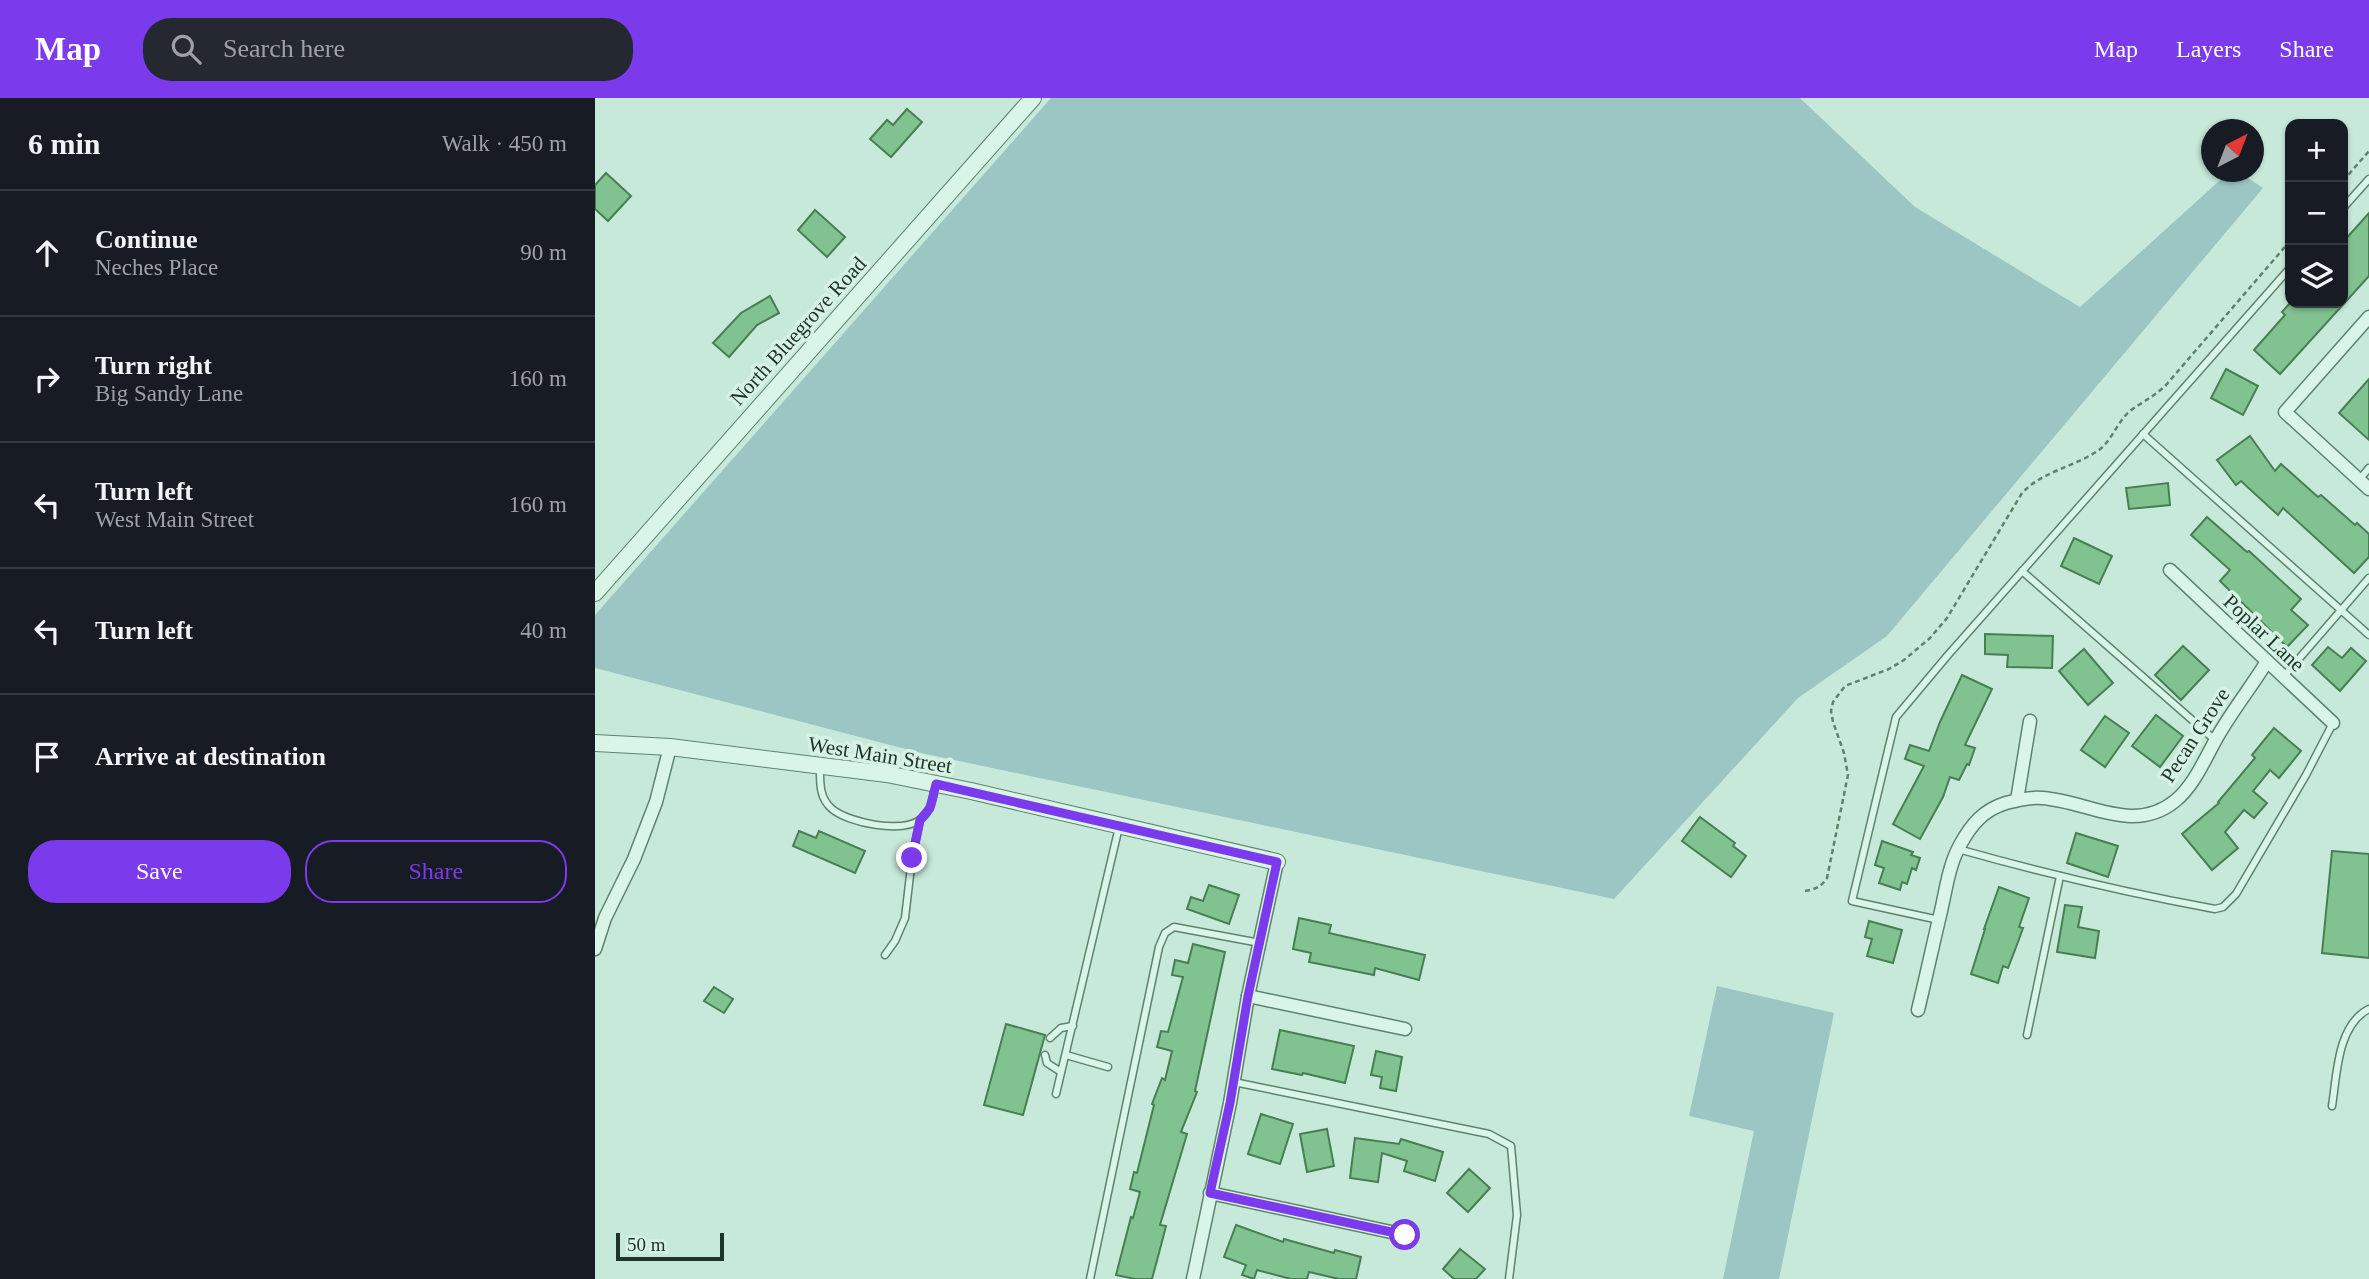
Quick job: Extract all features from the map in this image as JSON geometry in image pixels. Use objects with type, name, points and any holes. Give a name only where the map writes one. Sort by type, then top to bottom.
[{"type":"street","name":"North Bluegrove Road","points":[[595,593],[1033,98]]},
{"type":"street","points":[[2364,484],[2285,412],[2369,317]]},
{"type":"street","name":"Poplar Lane","points":[[2169,570],[2333,723]]},
{"type":"street","name":"Pecan Grove","points":[[1919,1010],[1950,872],[1958,849],[1973,823],[1993,807],[2041,797],[2107,814],[2135,818],[2155,813],[2175,801],[2189,786],[2215,740],[2266,663]]},
{"type":"street","points":[[2017,800],[2030,721]]},
{"type":"street","name":"West Main Street","points":[[595,743],[670,747],[887,774],[1277,862]]},
{"type":"street","points":[[595,949],[605,918],[656,802],[670,747]]},
{"type":"street","points":[[1193,1279],[1277,862]]},
{"type":"street","points":[[1248,996],[1405,1029]]},
{"type":"street","points":[[1210,1193],[1405,1235]]},
{"type":"lane","points":[[2348,202],[2369,179]]},
{"type":"lane","points":[[1939,920],[1851,901],[1896,717],[2285,274]]},
{"type":"lane","points":[[2143,434],[2369,635]]},
{"type":"lane","points":[[2364,484],[2369,468]]},
{"type":"lane","points":[[2022,571],[2215,740]]},
{"type":"lane","points":[[2283,678],[2369,578]]},
{"type":"lane","points":[[1958,849],[2147,897],[2215,909],[2223,907],[2230,902],[2258,859],[2333,723]]},
{"type":"lane","points":[[820,766],[820,790],[831,808],[863,823],[899,826],[920,820]]},
{"type":"lane","points":[[885,956],[905,918],[912,858],[920,820],[930,808],[936,784]]},
{"type":"lane","points":[[1056,1094],[1120,825]]},
{"type":"lane","points":[[2027,1035],[2060,876]]},
{"type":"lane","points":[[1090,1279],[1159,947],[1165,933],[1174,927],[1259,943]]},
{"type":"lane","points":[[2332,1106],[2347,1030],[2369,1009]]},
{"type":"lane","points":[[1050,1038],[1055,1031],[1073,1026]]},
{"type":"lane","points":[[1045,1055],[1047,1063],[1062,1072]]},
{"type":"lane","points":[[1066,1055],[1108,1067]]},
{"type":"lane","points":[[1234,1082],[1489,1133],[1511,1146],[1517,1215],[1509,1279]]},
{"type":"path","points":[[2348,175],[2369,151]]},
{"type":"path","points":[[1805,891],[1817,889],[1827,878],[1848,775],[1831,711],[1839,692],[1845,686],[1904,660],[1930,638],[1947,618],[2022,493],[2033,481],[2083,460],[2108,442],[2129,412],[2166,385],[2287,245]]},
{"type":"shaded area","points":[[1051,98],[1800,98],[1915,207],[2080,307],[2218,182],[2254,182],[2263,188],[1887,636],[1798,698],[1614,899],[921,753],[595,668],[595,615]]},
{"type":"shaded area","points":[[1717,986],[1834,1013],[1779,1279],[1723,1279],[1754,1131],[1689,1116]]},
{"type":"building","points":[[907,109],[922,122],[891,157],[870,139],[887,120],[893,125]]},
{"type":"building","points":[[606,173],[631,196],[608,221],[595,209],[595,185]]},
{"type":"building","points":[[815,210],[845,237],[827,257],[798,230]]},
{"type":"building","points":[[2369,213],[2369,276],[2348,299],[2348,245],[2348,236]]},
{"type":"building","points":[[770,296],[779,313],[757,325],[729,357],[713,343],[741,313]]},
{"type":"building","points":[[2286,308],[2340,308],[2280,374],[2254,350],[2285,315],[2282,312]]},
{"type":"building","points":[[2226,369],[2258,386],[2243,415],[2211,398]]},
{"type":"building","points":[[2369,379],[2369,440],[2339,413]]},
{"type":"building","points":[[2250,436],[2275,471],[2281,464],[2318,497],[2321,495],[2369,534],[2369,557],[2354,573],[2283,508],[2278,515],[2241,481],[2236,485],[2217,460]]},
{"type":"building","points":[[2168,483],[2170,505],[2129,509],[2126,488]]},
{"type":"building","points":[[2207,517],[2301,599],[2291,610],[2308,625],[2287,647],[2220,581],[2230,570],[2191,535]]},
{"type":"building","points":[[2074,538],[2112,556],[2099,584],[2061,566]]},
{"type":"building","points":[[1985,634],[2053,636],[2052,668],[2007,667],[2008,655],[1985,654]]},
{"type":"building","points":[[2183,646],[2209,670],[2181,700],[2155,675]]},
{"type":"building","points":[[2328,647],[2342,658],[2351,648],[2366,661],[2340,691],[2312,665]]},
{"type":"building","points":[[2084,649],[2113,683],[2088,705],[2059,671]]},
{"type":"building","points":[[1962,675],[1992,689],[1965,745],[1975,748],[1969,765],[1967,764],[1959,780],[1950,777],[1943,797],[1920,839],[1893,824],[1924,766],[1905,759],[1910,745],[1929,751]]},
{"type":"building","points":[[2156,715],[2183,736],[2160,767],[2132,746]]},
{"type":"building","points":[[2105,716],[2129,733],[2105,767],[2081,750]]},
{"type":"building","points":[[2274,728],[2301,751],[2279,778],[2270,770],[2253,791],[2267,803],[2254,818],[2244,810],[2225,832],[2238,848],[2212,870],[2182,834],[2219,803],[2255,758],[2252,755]]},
{"type":"building","points":[[1700,817],[1735,843],[1733,846],[1746,856],[1731,877],[1682,841]]},
{"type":"building","points":[[799,831],[816,838],[819,831],[865,851],[855,873],[793,846]]},
{"type":"building","points":[[2076,833],[2118,846],[2108,877],[2067,863]]},
{"type":"building","points":[[1882,841],[1913,852],[1911,855],[1920,858],[1916,870],[1912,868],[1907,884],[1902,882],[1900,890],[1879,883],[1884,868],[1875,865]]},
{"type":"building","points":[[2332,851],[2369,854],[2369,958],[2322,953]]},
{"type":"building","points":[[1209,885],[1239,895],[1229,924],[1187,909],[1191,897],[1203,901]]},
{"type":"building","points":[[1999,887],[2029,898],[2019,927],[2023,928],[2018,942],[2008,968],[2003,966],[1998,983],[1971,974]]},
{"type":"building","points":[[2065,905],[2082,907],[2078,927],[2099,931],[2095,958],[2057,952]]},
{"type":"building","points":[[1299,918],[1331,925],[1329,933],[1425,955],[1419,980],[1375,968],[1374,975],[1309,962],[1311,953],[1293,949]]},
{"type":"building","points":[[1869,921],[1902,930],[1893,963],[1867,956],[1872,939],[1865,937]]},
{"type":"building","points":[[1193,944],[1225,952],[1195,1091],[1197,1092],[1181,1132],[1187,1134],[1160,1225],[1166,1226],[1152,1279],[1135,1279],[1116,1275],[1140,1192],[1130,1189],[1134,1172],[1137,1173],[1154,1105],[1152,1104],[1162,1078],[1165,1080],[1172,1051],[1157,1047],[1161,1031],[1168,1032],[1183,977],[1172,975],[1175,960],[1188,963]]},
{"type":"building","points":[[714,987],[733,999],[724,1013],[704,1001]]},
{"type":"building","points":[[1006,1024],[1045,1035],[1023,1115],[984,1105]]},
{"type":"building","points":[[1280,1030],[1354,1046],[1345,1083],[1272,1069]]},
{"type":"building","points":[[1376,1051],[1402,1057],[1396,1091],[1380,1088],[1382,1077],[1371,1075]]},
{"type":"building","points":[[1261,1114],[1293,1124],[1280,1164],[1248,1154]]},
{"type":"building","points":[[1327,1129],[1334,1166],[1307,1172],[1300,1134]]},
{"type":"building","points":[[1355,1138],[1399,1144],[1401,1139],[1443,1152],[1435,1181],[1404,1171],[1407,1161],[1382,1153],[1378,1182],[1350,1178]]},
{"type":"building","points":[[1469,1169],[1490,1188],[1468,1212],[1447,1193]]},
{"type":"building","points":[[1236,1225],[1283,1242],[1284,1239],[1334,1253],[1335,1250],[1361,1257],[1356,1279],[1339,1279],[1309,1272],[1307,1279],[1291,1279],[1257,1270],[1254,1279],[1242,1275],[1246,1265],[1224,1257]]},
{"type":"building","points":[[1460,1249],[1485,1269],[1476,1279],[1454,1279],[1443,1269]]},
{"type":"route","points":[[912,858],[920,820],[930,808],[936,784],[1277,862],[1210,1193],[1405,1235]]}]
